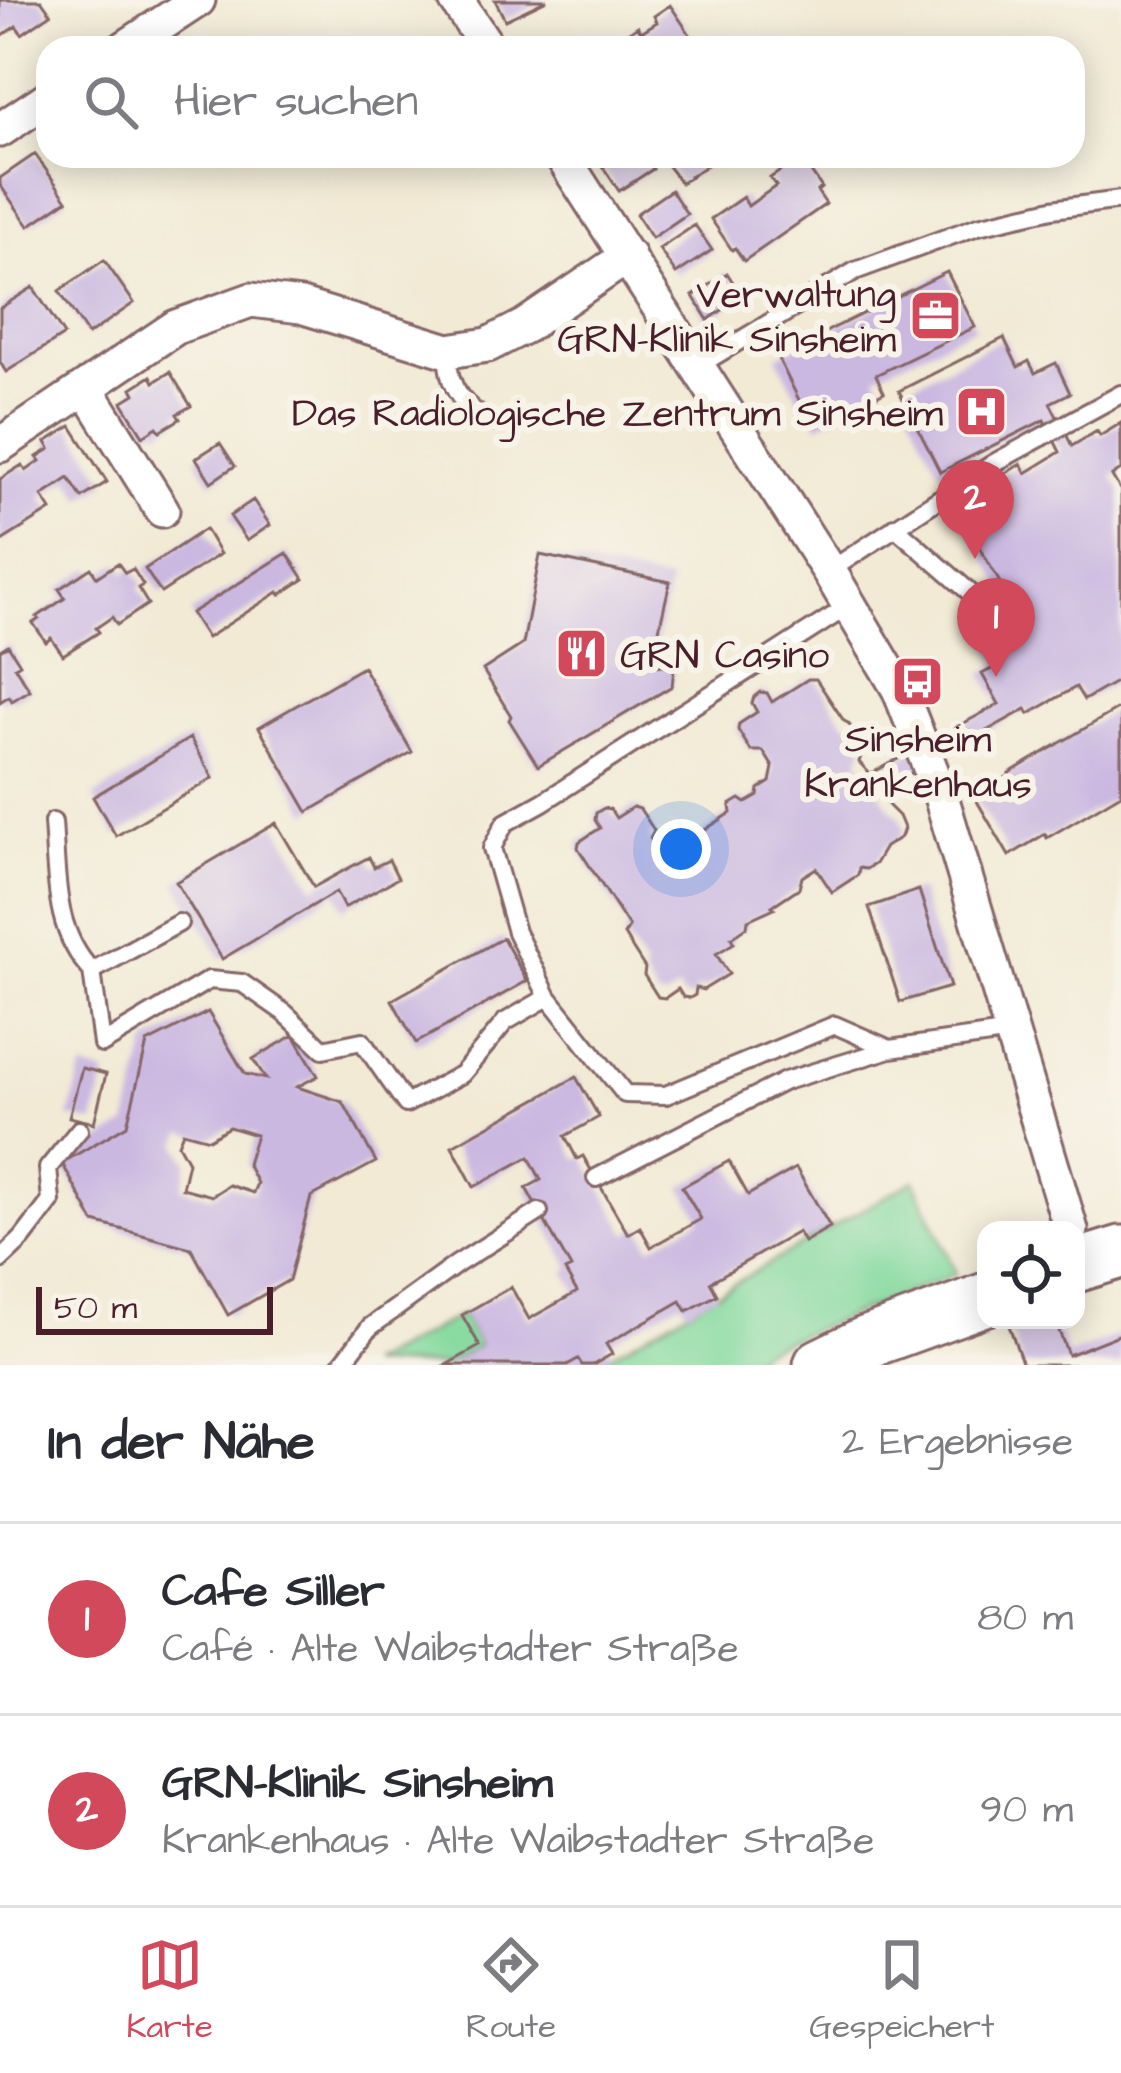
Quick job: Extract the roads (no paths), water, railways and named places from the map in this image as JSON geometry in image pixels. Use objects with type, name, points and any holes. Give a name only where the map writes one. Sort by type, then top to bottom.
[{"type":"main road","points":[[820,1365],[977,1302]]},
{"type":"street","points":[[142,36],[198,0]]},
{"type":"street","points":[[456,0],[480,36]]},
{"type":"street","points":[[0,130],[36,106]]},
{"type":"street","points":[[570,168],[899,688],[940,793],[1011,1032],[1075,1221]]},
{"type":"street","points":[[0,445],[176,327],[251,300],[301,306],[448,351],[488,345],[525,326],[628,256]]},
{"type":"street","points":[[86,388],[162,510]]},
{"type":"lane","points":[[698,365],[855,271],[978,226],[1121,200]]},
{"type":"lane","points":[[448,351],[447,370],[470,412],[494,422]]},
{"type":"lane","points":[[829,571],[994,463],[1121,394]]},
{"type":"lane","points":[[896,527],[974,596]]},
{"type":"lane","points":[[850,605],[505,823],[491,848],[516,932],[548,997],[625,1094],[666,1095],[835,1025],[890,1048]]},
{"type":"lane","points":[[53,822],[61,914],[76,954],[92,970],[102,1044],[209,980],[242,983],[285,1012],[323,1049],[362,1041],[406,1104],[461,1074],[505,1022],[548,997]]},
{"type":"lane","points":[[92,970],[179,923]]},
{"type":"lane","points":[[596,1178],[785,1081],[890,1048],[1011,1032]]},
{"type":"lane","points":[[0,1260],[51,1201],[48,1168],[79,1130]]},
{"type":"lane","points":[[341,1365],[370,1327],[539,1212]]},
{"type":"place","name":"Verwaltung GRN-Klinik Sinsheim","points":[[935,315]]},
{"type":"place","name":"Das Radiologische Zentrum Sinsheim","points":[[982,412]]},
{"type":"place","name":"GRN-Klinik Sinsheim","points":[[975,559]]},
{"type":"place","name":"GRN Casino","points":[[581,654]]},
{"type":"place","name":"Cafe Siller","points":[[996,677]]},
{"type":"place","name":"Sinsheim Krankenhaus","points":[[918,681]]}]
